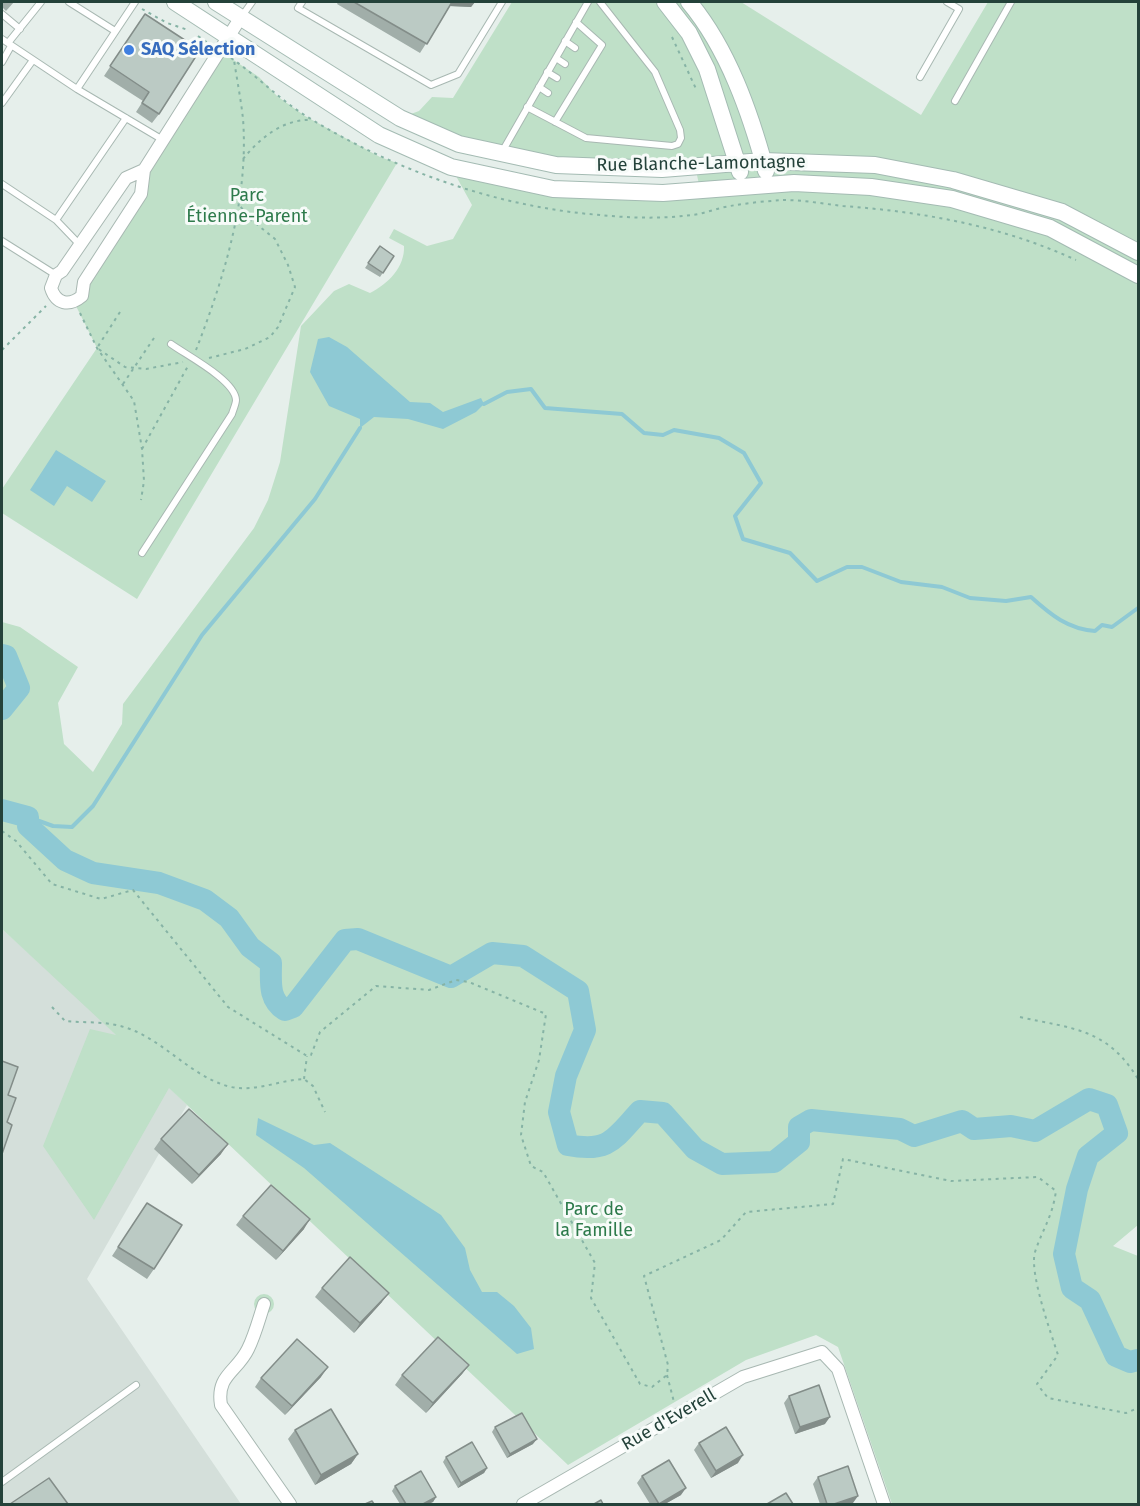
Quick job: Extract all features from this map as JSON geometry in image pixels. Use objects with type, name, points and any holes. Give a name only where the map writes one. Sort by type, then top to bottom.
[{"type":"street","name":"Rue Blanche-Lamontagne","points":[[174,2],[230,36],[379,135],[451,167],[553,189],[663,193],[769,184],[871,187],[952,199],[1050,228],[1138,275]]},
{"type":"street","name":"Rue Blanche-Lamontagne","points":[[216,2],[400,118],[459,144],[556,165],[662,169],[763,161],[875,165],[953,180],[1062,212],[1138,252]]},
{"type":"street","points":[[665,2],[690,33],[707,69],[738,162],[736,186]]},
{"type":"street","points":[[689,2],[728,62],[769,184]]},
{"type":"street","points":[[144,170],[126,178],[62,271],[56,275],[51,288],[54,297],[63,303],[74,302],[82,296],[84,282],[141,194],[144,170],[241,17]]},
{"type":"street","points":[[264,1304],[248,1351],[226,1376],[219,1392],[222,1405],[290,1504]]},
{"type":"street","name":"Rue d'Everell","points":[[523,1504],[743,1377],[822,1352],[838,1369],[884,1504]]},
{"type":"lane","points":[[2,62],[10,44],[41,2]]},
{"type":"lane","points":[[69,2],[115,31]]},
{"type":"lane","points":[[77,89],[135,2]]},
{"type":"lane","points":[[241,17],[252,2]]},
{"type":"lane","points":[[302,2],[298,8],[431,85],[458,74],[502,2]]},
{"type":"lane","points":[[502,153],[588,2]]},
{"type":"lane","points":[[527,107],[586,138],[672,146],[678,144],[681,138],[680,130],[655,72],[600,2]]},
{"type":"lane","points":[[920,76],[959,9],[947,2]]},
{"type":"lane","points":[[955,101],[1011,2]]},
{"type":"lane","points":[[2,14],[20,29]]},
{"type":"lane","points":[[555,122],[563,103],[590,59],[602,45],[576,22]]},
{"type":"lane","points":[[2,39],[77,89],[163,140]]},
{"type":"lane","points":[[565,41],[575,48]]},
{"type":"lane","points":[[556,58],[566,64]]},
{"type":"lane","points":[[2,103],[33,60]]},
{"type":"lane","points":[[547,72],[557,78]]},
{"type":"lane","points":[[539,87],[548,93]]},
{"type":"lane","points":[[56,220],[126,118]]},
{"type":"lane","points":[[2,184],[56,220],[80,245]]},
{"type":"lane","points":[[2,241],[56,275]]},
{"type":"lane","points":[[142,553],[232,414],[236,400],[232,387],[171,344]]},
{"type":"lane","points":[[2,1482],[136,1385]]},
{"type":"path","points":[[670,33],[699,96]]},
{"type":"path","points":[[142,449],[193,360],[221,287],[238,203],[243,159],[243,119],[234,60]]},
{"type":"path","points":[[243,159],[266,136],[281,127],[303,120],[314,120]]},
{"type":"path","points":[[736,186],[732,206],[786,200],[944,217],[1013,235],[1079,261]]},
{"type":"path","points":[[97,348],[125,367],[146,369],[245,349],[270,337],[278,327],[295,287],[288,265],[275,239],[255,224],[238,203]]},
{"type":"path","points":[[2,350],[54,297]]},
{"type":"path","points":[[74,302],[97,348],[134,401],[142,449],[144,481],[141,500]]},
{"type":"path","points":[[97,348],[120,312]]},
{"type":"path","points":[[123,384],[156,335]]},
{"type":"path","points":[[2,831],[16,841],[52,884],[101,899],[133,890],[228,1006],[307,1056]]},
{"type":"path","points":[[307,1056],[311,1055],[320,1032],[376,986],[429,990],[456,980],[479,986],[546,1014],[538,1060],[525,1102],[521,1135],[531,1166],[543,1172],[595,1263],[591,1298],[640,1384],[652,1387],[667,1375]]},
{"type":"path","points":[[52,1007],[65,1021],[125,1027],[150,1040],[204,1077],[233,1087],[256,1088],[304,1079],[313,1086],[325,1112]]},
{"type":"path","points":[[1020,1017],[1092,1034],[1114,1047],[1138,1078]]},
{"type":"path","points":[[304,1079],[307,1056]]},
{"type":"path","points":[[678,1415],[667,1375],[668,1365],[644,1276],[721,1240],[746,1212],[833,1204],[843,1159],[951,1181],[1038,1178],[1056,1191],[1052,1215],[1034,1254],[1039,1292],[1058,1355],[1037,1384],[1048,1398],[1126,1413],[1138,1408]]},
{"type":"shaded area","points":[[2,929],[83,1002],[187,1105],[87,1279],[241,1504],[2,1504]]},
{"type":"green space","name":"Parc de la Famille","points":[[512,2],[741,2],[921,115],[988,2],[1138,2],[1138,1225],[1113,1246],[1138,1256],[1138,1504],[892,1504],[838,1347],[816,1335],[746,1360],[568,1465],[169,1088],[94,1220],[43,1146],[90,1029],[116,1035],[2,929],[2,622],[20,627],[78,667],[58,703],[64,744],[93,772],[122,724],[123,704],[254,528],[268,500],[280,462],[301,326],[334,291],[349,284],[370,293],[389,280],[404,254],[404,246],[389,238],[394,229],[427,246],[453,239],[472,205],[451,167],[553,189],[700,189],[695,166],[556,165],[400,118],[419,111],[432,97],[453,98]]},
{"type":"green space","name":"Parc Étienne-Parent","points":[[220,51],[259,77],[277,96],[305,116],[380,157],[397,163],[137,599],[2,513],[2,489],[97,348],[74,302],[141,194],[144,170]]},
{"type":"green space","points":[[260,1294],[268,1294],[274,1300],[274,1308],[268,1314],[260,1314],[254,1308],[254,1300]]},
{"type":"water","points":[[329,337],[347,347],[410,402],[430,403],[443,412],[481,398],[484,404],[476,412],[443,429],[408,419],[374,417],[360,428],[360,419],[329,406],[310,372],[318,339]]},
{"type":"water","points":[[56,450],[106,481],[92,502],[67,486],[54,506],[30,490]]},
{"type":"water","points":[[258,1118],[314,1145],[330,1143],[441,1215],[465,1248],[470,1270],[482,1292],[497,1292],[514,1306],[531,1328],[534,1349],[517,1354],[304,1168],[256,1135]]},
{"type":"building","points":[[354,2],[452,2],[427,44]]},
{"type":"building","points":[[145,14],[200,50],[159,114],[142,103],[149,92],[110,66]]},
{"type":"building","points":[[380,246],[394,256],[383,273],[368,263]]},
{"type":"building","points":[[2,1061],[18,1067],[8,1095],[16,1098],[7,1122],[12,1125],[2,1154]]},
{"type":"building","points":[[189,1109],[228,1144],[199,1175],[161,1139]]},
{"type":"building","points":[[271,1185],[310,1219],[283,1251],[243,1216]]},
{"type":"building","points":[[147,1203],[182,1225],[154,1269],[118,1247]]},
{"type":"building","points":[[350,1257],[389,1293],[360,1323],[322,1288]]},
{"type":"building","points":[[438,1337],[469,1365],[433,1403],[402,1375]]},
{"type":"building","points":[[297,1339],[328,1367],[292,1406],[261,1378]]},
{"type":"building","points":[[819,1385],[830,1417],[800,1427],[789,1396]]},
{"type":"building","points":[[331,1409],[358,1454],[321,1475],[295,1430]]},
{"type":"building","points":[[522,1413],[537,1439],[510,1454],[495,1427]]},
{"type":"building","points":[[726,1427],[743,1455],[716,1471],[699,1443]]},
{"type":"building","points":[[472,1442],[487,1468],[461,1483],[446,1457]]},
{"type":"building","points":[[669,1460],[686,1488],[659,1504],[642,1476]]},
{"type":"building","points":[[848,1466],[858,1496],[827,1504],[818,1477]]},
{"type":"building","points":[[421,1471],[436,1497],[423,1504],[406,1504],[395,1486]]},
{"type":"building","points":[[49,1478],[68,1504],[10,1504]]},
{"type":"building","points":[[786,1493],[793,1504],[767,1504]]},
{"type":"waterway","points":[[484,404],[507,392],[531,389],[545,408],[622,414],[644,433],[663,435],[674,430],[719,438],[744,453],[761,483],[735,516],[743,539],[790,553],[817,581],[847,567],[862,567],[901,582],[942,587],[970,598],[1006,601],[1031,597],[1060,620],[1085,630],[1095,631],[1102,625],[1112,627],[1138,608]]},
{"type":"waterway","points":[[28,817],[53,826],[72,827],[93,806],[202,635],[315,499],[360,428]]},
{"type":"waterway","points":[[2,655],[6,656],[19,688],[2,709]]},
{"type":"waterway","points":[[2,810],[28,817],[28,826],[65,860],[93,873],[159,883],[205,900],[229,918],[250,947],[271,963],[273,995],[285,1010],[293,1007],[345,940],[358,939],[451,977],[492,953],[523,956],[578,991],[585,1030],[566,1076],[559,1112],[568,1145],[593,1147],[610,1142],[640,1111],[663,1113],[695,1149],[722,1164],[774,1162],[799,1142],[799,1127],[811,1120],[900,1129],[914,1136],[962,1121],[974,1129],[1011,1126],[1035,1131],[1089,1099],[1107,1105],[1117,1133],[1088,1156],[1077,1189],[1064,1254],[1072,1288],[1090,1300],[1116,1356],[1130,1362],[1138,1360]]},
{"type":"place","name":"SAQ Sélection","points":[[129,50]]}]
